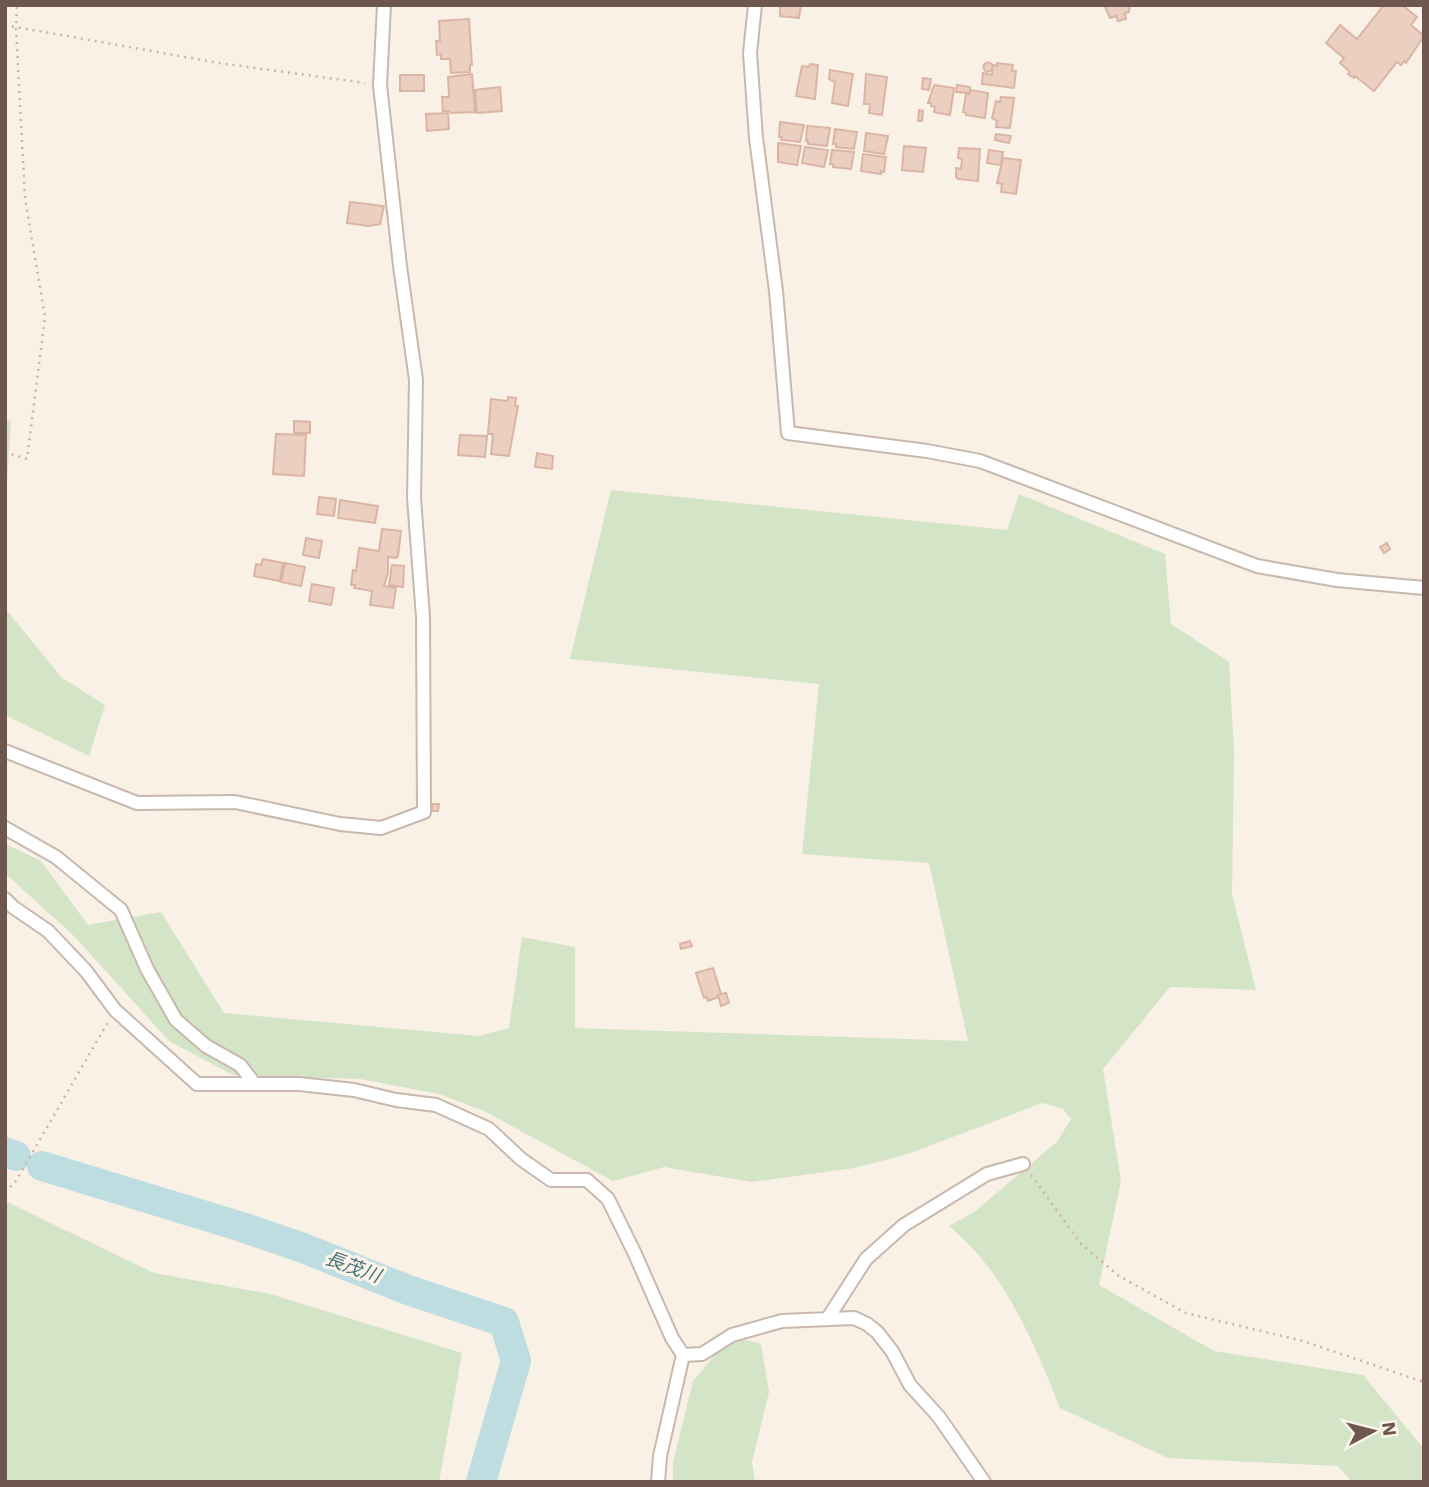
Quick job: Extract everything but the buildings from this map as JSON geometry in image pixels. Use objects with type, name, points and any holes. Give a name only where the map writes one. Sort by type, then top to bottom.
[{"type":"street","points":[[5,751],[137,803],[234,802],[340,824],[381,828],[424,812],[423,617],[414,498],[416,380],[380,85],[384,5]]},
{"type":"street","points":[[755,5],[750,53],[756,138],[776,291],[788,433],[927,451],[980,461],[1257,566],[1337,580],[1424,588]]},
{"type":"street","points":[[5,828],[56,857],[121,911],[147,969],[176,1020],[206,1046],[240,1065],[254,1083]]},
{"type":"street","points":[[5,899],[13,908],[48,931],[86,971],[115,1010],[197,1084],[299,1084],[354,1090],[396,1100],[436,1105],[489,1129],[521,1159],[551,1180],[587,1180],[608,1199],[672,1338],[683,1355],[660,1456],[658,1482]]},
{"type":"street","points":[[828,1318],[866,1259],[904,1225],[987,1174],[1023,1164]]},
{"type":"street","points":[[683,1355],[702,1354],[733,1335],[782,1321],[854,1318],[877,1332],[892,1351],[910,1385],[939,1417],[984,1482]]},
{"type":"path","points":[[5,452],[27,459],[45,317],[26,198],[16,29],[17,5]]},
{"type":"path","points":[[5,25],[219,63],[380,85]]},
{"type":"path","points":[[5,1192],[16,1181],[115,1010]]},
{"type":"path","points":[[1023,1164],[1081,1244],[1119,1276],[1186,1313],[1303,1341],[1424,1382]]},
{"type":"green space","points":[[5,420],[11,421],[5,516]]},
{"type":"green space","points":[[611,490],[1007,530],[1019,494],[1165,554],[1171,624],[1229,662],[1234,752],[1232,894],[1256,990],[1170,987],[1103,1069],[1121,1181],[1099,1285],[1214,1351],[1363,1375],[1424,1449],[1424,1482],[1352,1482],[1338,1466],[1168,1458],[1060,1408],[1028,1333],[1002,1287],[987,1265],[949,1226],[974,1212],[1057,1142],[1071,1119],[1063,1109],[1042,1103],[908,1154],[854,1168],[752,1182],[664,1167],[613,1181],[484,1111],[439,1094],[360,1079],[233,1075],[169,1041],[76,938],[5,873],[5,844],[41,861],[88,925],[161,912],[224,1013],[479,1036],[509,1028],[522,937],[575,947],[575,1028],[968,1041],[929,863],[802,854],[819,684],[570,659]]},
{"type":"green space","points":[[5,608],[61,677],[105,705],[89,756],[5,715]]},
{"type":"green space","points":[[5,1201],[154,1273],[270,1294],[462,1353],[439,1482],[5,1482]]},
{"type":"green space","points":[[731,1336],[761,1344],[769,1392],[752,1462],[755,1482],[673,1482],[673,1462],[693,1381]]},
{"type":"waterway","name":"長茂川","points":[[5,1152],[16,1156]]},
{"type":"waterway","name":"長茂川","points":[[42,1166],[242,1227],[408,1290],[504,1322],[516,1361],[481,1482]]}]
